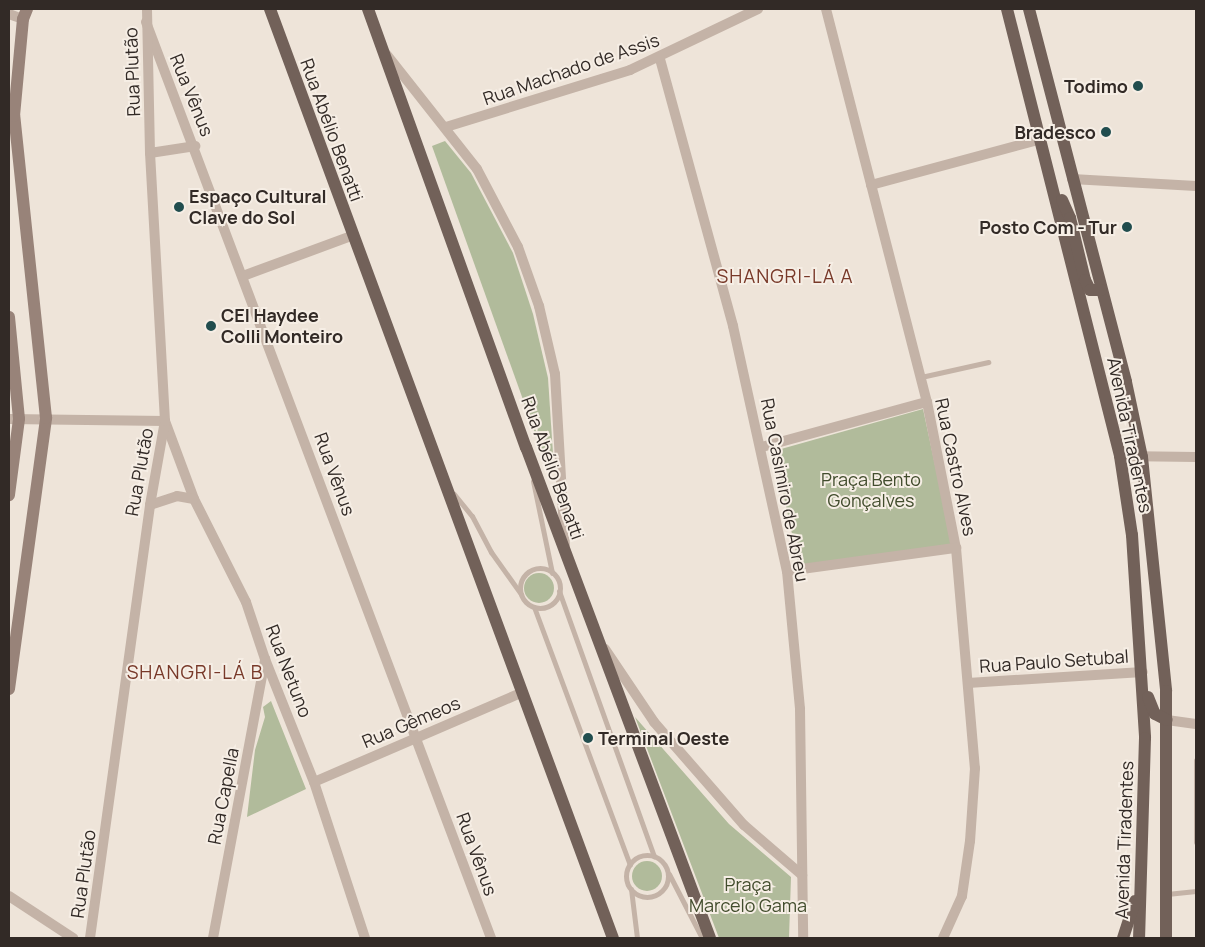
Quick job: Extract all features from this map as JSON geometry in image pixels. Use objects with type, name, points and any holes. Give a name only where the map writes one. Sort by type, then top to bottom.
[{"type":"main road","name":"Rua Abélio Benatti","points":[[270,9],[351,236],[613,938]]},
{"type":"main road","name":"Rua Abélio Benatti","points":[[368,9],[526,447],[710,938]]},
{"type":"main road","name":"Avenida Tiradentes","points":[[1007,9],[1120,456],[1132,535],[1143,672],[1145,738],[1139,938]]},
{"type":"main road","name":"Avenida Tiradentes","points":[[1029,9],[1142,457],[1163,641],[1167,720],[1166,938]]},
{"type":"main road","points":[[1054,190],[1070,218],[1085,280],[1090,290],[1101,290]]},
{"type":"main road","points":[[1143,672],[1151,708],[1159,718],[1167,720]]},
{"type":"main road","points":[[1123,938],[1139,890]]},
{"type":"street","name":"Rua Plutão","points":[[90,938],[150,505],[164,421],[150,153],[147,9]]},
{"type":"street","name":"Rua Machado de Assis","points":[[446,127],[544,99],[660,59],[758,9]]},
{"type":"street","name":"Rua Castro Alves","points":[[826,9],[927,402],[956,548],[975,768],[970,841],[962,896],[943,938]]},
{"type":"street","points":[[9,14],[25,14],[14,116],[46,418],[9,689]]},
{"type":"street","name":"Rua Vênus","points":[[146,22],[195,146],[491,938]]},
{"type":"street","points":[[381,47],[446,127],[476,169],[518,247],[539,306],[555,374],[566,552]]},
{"type":"street","name":"Rua Casimiro de Abreu","points":[[660,59],[733,326],[762,448],[787,572],[800,709],[803,938]]},
{"type":"street","points":[[871,185],[1041,139]]},
{"type":"street","points":[[150,153],[195,146]]},
{"type":"street","points":[[1072,179],[1196,186]]},
{"type":"street","points":[[243,276],[351,236]]},
{"type":"street","points":[[9,317],[14,419],[9,495]]},
{"type":"street","points":[[762,448],[927,402]]},
{"type":"street","points":[[14,419],[164,421]]},
{"type":"street","name":"Rua Netuno","points":[[164,421],[194,499],[246,602],[265,659],[314,782],[365,938]]},
{"type":"street","points":[[1120,456],[1196,457]]},
{"type":"street","points":[[150,505],[178,496],[194,499]]},
{"type":"street","points":[[787,572],[956,548]]},
{"type":"street","points":[[599,639],[654,722],[744,825],[802,875]]},
{"type":"street","name":"Rua Capella","points":[[213,938],[265,659]]},
{"type":"street","name":"Rua Paulo Setubal","points":[[968,683],[1143,672]]},
{"type":"street","name":"Rua Gêmeos","points":[[314,782],[521,693]]},
{"type":"street","points":[[1167,720],[1196,724]]},
{"type":"street","points":[[9,896],[73,938]]},
{"type":"lane","points":[[920,376],[988,362]]},
{"type":"lane","points":[[526,447],[552,573],[654,856],[667,871],[702,938]]},
{"type":"lane","points":[[442,480],[472,516],[491,552],[521,594],[534,607],[630,864]]},
{"type":"lane","points":[[521,594],[521,582],[529,572],[541,568],[552,573]]},
{"type":"lane","points":[[534,607],[548,606],[559,591]]},
{"type":"lane","points":[[1196,760],[1196,842]]},
{"type":"lane","points":[[637,938],[631,888],[626,878],[630,864],[640,856],[654,856]]},
{"type":"lane","points":[[631,888],[644,896],[657,894],[666,884],[667,871]]},
{"type":"lane","points":[[1166,894],[1196,891]]},
{"type":"green space","points":[[445,141],[471,173],[513,253],[533,314],[548,378],[553,454],[545,461],[432,146]]},
{"type":"green space","name":"Praça Bento Gonçalves","points":[[923,409],[952,544],[799,566],[774,451]]},
{"type":"green space","points":[[539,573],[550,577],[554,588],[550,599],[539,603],[528,599],[524,588],[528,577]]},
{"type":"green space","points":[[271,701],[306,789],[247,817],[255,750],[265,717],[263,707]]},
{"type":"green space","name":"Praça Marcelo Gama","points":[[635,717],[729,824],[791,877],[789,938],[719,938]]},
{"type":"green space","points":[[647,861],[653,862],[661,870],[661,882],[653,890],[647,891],[641,890],[633,882],[632,876],[633,870],[641,862]]},
{"type":"place","name":"Todimo","points":[[1138,86]]},
{"type":"place","name":"Bradesco","points":[[1106,132]]},
{"type":"place","name":"Espaço Cultural Clave do Sol","points":[[179,207]]},
{"type":"place","name":"Posto Com - Tur","points":[[1127,227]]},
{"type":"place","name":"CEI Haydee Colli Monteiro","points":[[211,326]]},
{"type":"place","name":"Terminal Oeste","points":[[588,738]]},
{"type":"district","name":"SHANGRI-LÁ A","points":[[785,277]]},
{"type":"district","name":"SHANGRI-LÁ B","points":[[195,673]]}]
